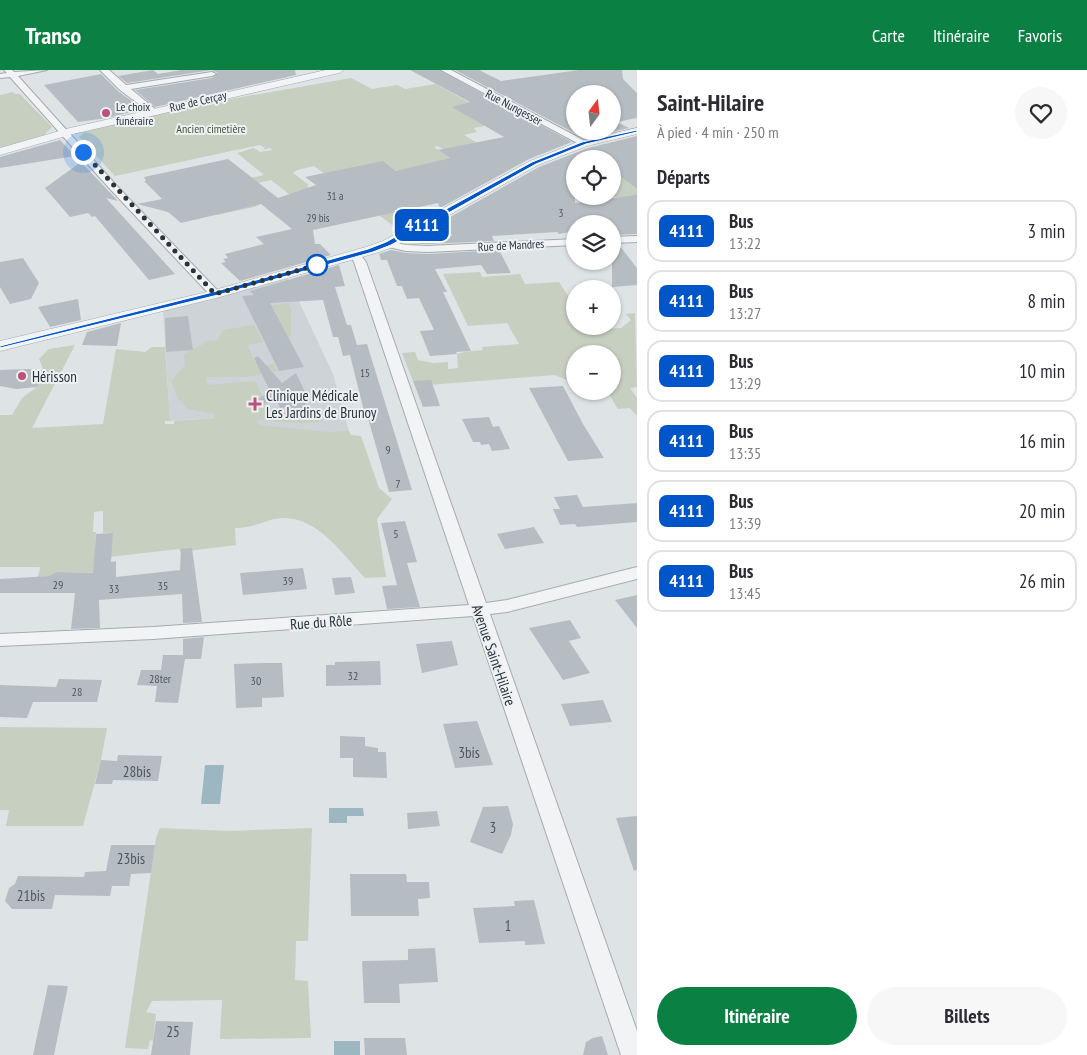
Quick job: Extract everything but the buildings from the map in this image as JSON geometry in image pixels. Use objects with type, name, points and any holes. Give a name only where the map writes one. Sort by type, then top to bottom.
[{"type":"street","points":[[0,76],[10,72],[43,70]]},
{"type":"street","points":[[104,70],[152,111]]},
{"type":"street","name":"Rue de Cerçay","points":[[0,152],[65,132],[316,72],[339,70]]},
{"type":"street","name":"Rue Nungesser","points":[[445,70],[584,143]]},
{"type":"street","points":[[10,72],[215,294]]},
{"type":"street","points":[[124,88],[210,72]]},
{"type":"street","points":[[0,346],[215,294],[388,244],[534,163],[584,143],[637,131]]},
{"type":"street","points":[[621,240],[637,239]]},
{"type":"street","name":"Rue de Mandres","points":[[388,244],[406,248],[428,249],[566,242]]},
{"type":"street","name":"Avenue Saint-Hilaire","points":[[354,255],[360,262],[633,1055]]},
{"type":"street","name":"Rue du Rôle","points":[[0,640],[153,633],[479,610],[507,606],[637,573]]},
{"type":"shaded area","name":"Clinique Médicale Les Jardins de Brunoy","points":[[288,278],[333,374],[350,435],[373,502],[223,417],[170,421],[163,310]]},
{"type":"green space","name":"Ancien cimetière","points":[[351,78],[372,89],[397,85],[405,89],[436,84],[504,122],[474,128],[477,132],[464,135],[495,154],[448,152],[438,146],[434,147],[451,159],[410,180],[383,162],[393,205],[416,221],[400,231],[314,166],[297,170],[293,173],[309,185],[307,186],[310,190],[294,198],[271,180],[258,183],[259,205],[217,215],[190,191],[264,175],[237,153],[254,148],[260,152],[272,150],[270,148],[263,150],[265,148],[260,145],[115,176],[79,137],[88,129],[221,98],[225,100]]},
{"type":"green space","points":[[13,92],[20,94],[52,127],[44,135],[0,148],[0,95]]},
{"type":"green space","points":[[621,176],[637,189],[637,219],[622,198]]},
{"type":"green space","points":[[480,272],[482,277],[520,274],[525,284],[559,282],[566,292],[566,335],[621,335],[621,328],[631,320],[626,314],[635,313],[637,387],[630,388],[637,398],[637,416],[630,408],[618,409],[612,400],[621,400],[621,345],[566,345],[566,380],[555,375],[428,385],[413,381],[402,353],[415,352],[418,360],[433,363],[448,362],[448,369],[458,368],[457,354],[483,350],[482,347],[519,344],[507,323],[468,326],[443,274]]},
{"type":"green space","points":[[289,303],[291,309],[291,335],[289,338],[267,306]]},
{"type":"green space","points":[[254,325],[263,342],[247,345],[257,366],[274,364],[277,371],[247,377],[206,377],[208,385],[255,381],[269,410],[280,408],[286,412],[287,418],[293,421],[299,420],[301,417],[298,413],[308,412],[320,422],[299,423],[256,420],[259,425],[327,432],[349,431],[351,435],[361,436],[379,488],[392,499],[377,519],[386,577],[365,578],[339,549],[319,531],[308,524],[284,518],[248,527],[235,528],[236,545],[180,552],[179,549],[109,557],[113,533],[103,533],[103,511],[94,512],[93,532],[96,532],[95,545],[102,573],[56,572],[51,576],[38,577],[40,567],[0,567],[0,415],[12,415],[22,398],[37,387],[44,371],[39,359],[49,349],[75,345],[32,428],[103,424],[116,349],[145,352],[152,347],[165,347],[170,421],[165,421],[165,424],[174,424],[174,421],[214,418],[215,414],[187,409],[178,398],[171,381],[185,365],[184,354],[205,343],[204,341],[217,340],[223,330]]},
{"type":"green space","points":[[0,727],[107,728],[101,760],[83,826],[6,826],[9,810],[0,810]]},
{"type":"green space","points":[[160,828],[229,831],[312,828],[308,941],[296,941],[295,980],[308,981],[311,1038],[220,1039],[222,1000],[152,1001],[146,1012],[156,1014],[153,1041],[150,1040],[148,1049],[125,1048],[156,838]]},
{"type":"water","points":[[205,765],[224,765],[220,804],[201,804]]},
{"type":"water","points":[[329,808],[363,808],[364,816],[347,816],[347,823],[329,823]]},
{"type":"water","points":[[334,1041],[360,1041],[360,1055],[334,1055]]},
{"type":"bus line","name":"4111","points":[[0,346],[215,294],[371,250],[388,244],[534,163],[584,143],[637,131]]},
{"type":"place","name":"Le choix funéraire","points":[[106,113]]},
{"type":"place","name":"Hérisson","points":[[22,376]]},
{"type":"place","name":"Clinique Médicale Les Jardins de Brunoy","points":[[255,404]]},
{"type":"route","points":[[83,152],[215,294],[317,265]]}]
